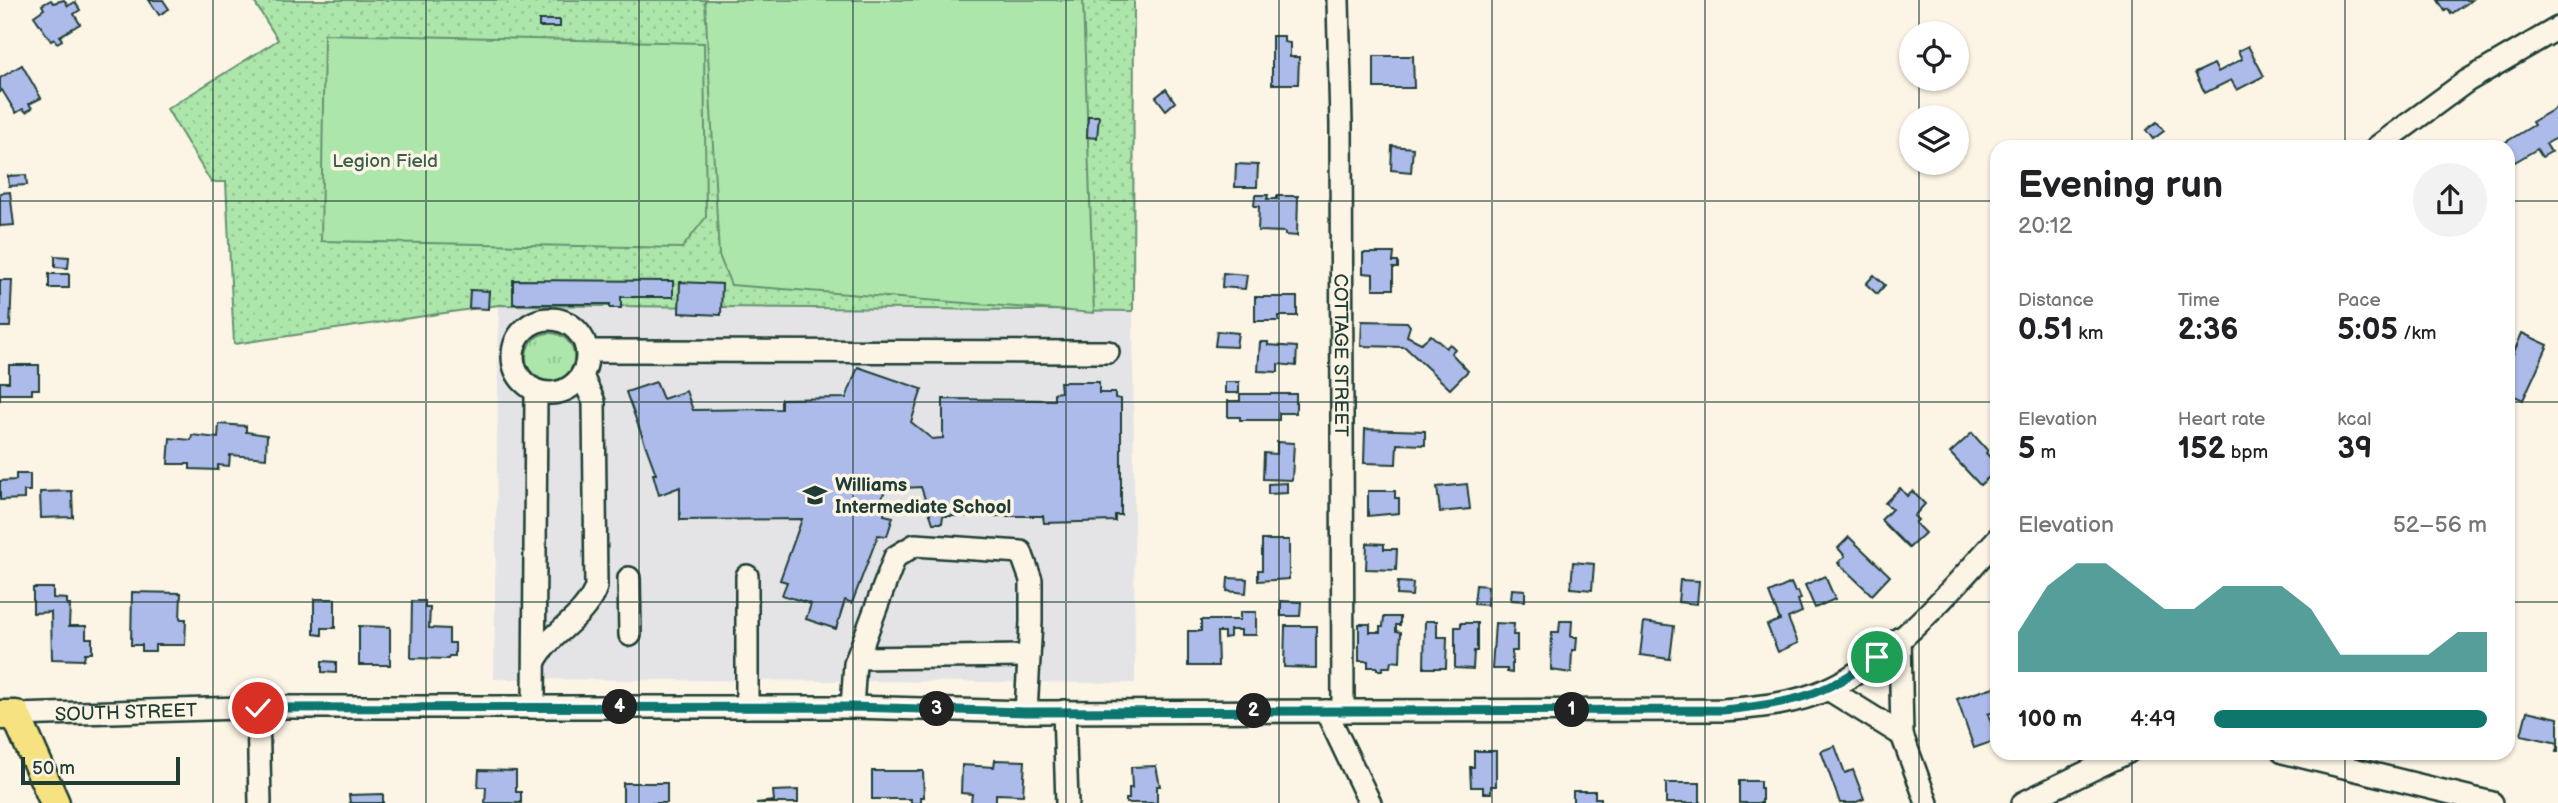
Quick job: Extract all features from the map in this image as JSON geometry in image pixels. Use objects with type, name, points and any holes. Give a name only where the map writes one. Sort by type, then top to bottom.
[{"type":"main road","points":[[8,715],[55,803]]},
{"type":"street","name":"COTTAGE STREET","points":[[1334,711],[1341,124],[1338,0]]},
{"type":"street","points":[[2387,140],[2467,81],[2558,28]]},
{"type":"street","points":[[542,319],[566,322],[576,329],[587,351],[587,364],[582,376],[573,386],[562,392],[549,394],[536,391],[518,376],[513,365],[515,341],[531,323],[542,319]]},
{"type":"street","points":[[587,351],[1108,352]]},
{"type":"street","points":[[536,662],[542,651],[588,602],[596,587],[594,402],[582,376]]},
{"type":"street","points":[[534,707],[536,391]]},
{"type":"street","points":[[852,707],[853,670],[895,557],[915,545],[1021,552],[1031,580],[1026,712]]},
{"type":"street","name":"SOUTH STREET","points":[[8,715],[258,708],[534,707],[852,707],[1026,712],[1723,710],[1781,703],[1828,689],[1853,675],[1900,638],[1990,547]]},
{"type":"street","points":[[747,576],[747,707]]},
{"type":"street","points":[[629,578],[630,635]]},
{"type":"street","points":[[1900,638],[1902,735],[1927,803]]},
{"type":"street","points":[[857,658],[1029,656]]},
{"type":"street","points":[[1828,689],[1902,735]]},
{"type":"street","points":[[258,708],[260,803]]},
{"type":"street","points":[[1064,711],[1067,803]]},
{"type":"street","points":[[1334,711],[1370,803]]},
{"type":"street","points":[[2022,803],[2111,760]]},
{"type":"street","points":[[2316,760],[2492,803]]},
{"type":"shaded area","name":"Williams Intermediate School","points":[[499,305],[1133,311],[1135,683],[494,679]]},
{"type":"green space","name":"Legion Field","points":[[253,0],[1134,0],[1133,311],[499,305],[234,344],[226,182],[211,182],[167,109],[278,40]]},
{"type":"green space","points":[[705,0],[1083,0],[1094,313],[731,285],[719,255]]},
{"type":"green space","points":[[324,34],[704,43],[706,217],[682,248],[321,241]]},
{"type":"green space","points":[[550,333],[567,340],[574,357],[567,374],[550,381],[533,374],[526,357],[533,340]]},
{"type":"building","points":[[51,0],[53,3],[64,0],[68,6],[75,2],[80,10],[74,14],[80,24],[60,36],[62,40],[57,43],[54,39],[51,41],[34,16],[44,9],[42,5]]},
{"type":"building","points":[[149,0],[163,0],[169,9],[159,15]]},
{"type":"building","points":[[2438,0],[2472,0],[2451,14],[2448,9],[2445,11]]},
{"type":"building","points":[[539,20],[560,20],[560,27],[539,27]]},
{"type":"building","points":[[1272,36],[1284,36],[1284,42],[1290,43],[1290,57],[1299,57],[1298,84],[1272,84]]},
{"type":"building","points":[[2248,46],[2264,76],[2237,90],[2231,80],[2205,93],[2195,73],[2214,64],[2218,72],[2242,59],[2238,51]]},
{"type":"building","points":[[1374,56],[1413,56],[1414,88],[1374,88]]},
{"type":"building","points":[[22,65],[41,98],[29,104],[32,108],[26,112],[23,109],[16,113],[2,90],[0,92],[0,78]]},
{"type":"building","points":[[1166,89],[1175,102],[1166,110],[1156,97]]},
{"type":"building","points":[[2558,107],[2558,137],[2546,144],[2551,152],[2542,157],[2537,149],[2515,162],[2515,140],[2509,140],[2534,125],[2532,122]]},
{"type":"building","points":[[1088,116],[1099,116],[1097,138],[1087,137]]},
{"type":"building","points":[[2157,122],[2164,131],[2153,139],[2146,130]]},
{"type":"building","points":[[1392,146],[1413,148],[1411,172],[1391,170]]},
{"type":"building","points":[[1236,164],[1258,165],[1257,187],[1235,187]]},
{"type":"building","points":[[26,175],[27,185],[9,186],[8,176]]},
{"type":"building","points":[[10,192],[14,225],[0,226],[0,193]]},
{"type":"building","points":[[1255,195],[1268,195],[1267,199],[1298,196],[1297,236],[1285,235],[1285,232],[1258,231],[1259,206],[1254,206]]},
{"type":"building","points":[[1363,253],[1394,253],[1393,262],[1398,262],[1398,268],[1393,268],[1393,289],[1373,289],[1373,274],[1363,273]]},
{"type":"building","points":[[55,256],[69,257],[68,268],[55,267]]},
{"type":"building","points":[[1223,273],[1247,275],[1245,289],[1222,287]]},
{"type":"building","points":[[49,274],[69,274],[69,288],[49,288]]},
{"type":"building","points":[[1874,275],[1885,285],[1877,294],[1866,284]]},
{"type":"building","points":[[0,280],[12,280],[10,327],[0,327]]},
{"type":"building","points":[[513,280],[673,281],[673,297],[621,297],[621,308],[610,308],[610,304],[513,304]]},
{"type":"building","points":[[680,282],[722,284],[721,315],[679,313]]},
{"type":"building","points":[[470,290],[489,291],[488,309],[469,308]]},
{"type":"building","points":[[1255,297],[1297,297],[1297,316],[1279,316],[1279,321],[1255,321]]},
{"type":"building","points":[[1362,321],[1407,322],[1410,326],[1407,336],[1421,343],[1431,335],[1446,348],[1450,344],[1455,349],[1451,353],[1468,371],[1450,389],[1405,347],[1361,346]]},
{"type":"building","points":[[1217,331],[1238,333],[1236,347],[1215,346]]},
{"type":"building","points":[[2522,333],[2548,345],[2523,400],[2515,396],[2515,350]]},
{"type":"building","points":[[1260,342],[1297,347],[1296,366],[1278,364],[1278,372],[1258,371]]},
{"type":"building","points":[[9,365],[39,365],[39,389],[32,389],[32,394],[0,394],[0,382],[9,382]]},
{"type":"building","points":[[858,367],[922,389],[911,422],[932,439],[943,438],[943,399],[1054,400],[1054,393],[1061,392],[1060,382],[1099,382],[1099,393],[1115,393],[1115,398],[1121,399],[1121,515],[1115,515],[1115,521],[1044,523],[1043,516],[943,516],[942,523],[933,523],[921,487],[886,489],[880,501],[887,504],[884,515],[893,517],[887,536],[878,535],[852,603],[845,600],[836,629],[806,619],[811,604],[782,595],[787,582],[780,580],[802,519],[680,520],[680,487],[659,495],[653,474],[656,474],[626,392],[656,382],[663,399],[686,391],[693,410],[781,409],[781,399],[846,398]]},
{"type":"building","points":[[1225,382],[1239,382],[1239,393],[1225,393]]},
{"type":"building","points":[[1240,394],[1296,394],[1296,413],[1279,413],[1279,420],[1240,420],[1240,417],[1228,417],[1228,401],[1240,401]]},
{"type":"building","points":[[219,424],[246,426],[246,432],[267,435],[266,458],[230,455],[229,466],[218,465],[218,470],[190,469],[190,464],[168,464],[170,438],[191,440],[192,435],[218,438]]},
{"type":"building","points":[[1365,429],[1425,431],[1425,445],[1397,444],[1396,464],[1364,463]]},
{"type":"building","points":[[1972,433],[1988,451],[1986,453],[1990,457],[1990,476],[1980,485],[1950,453]]},
{"type":"building","points":[[1277,442],[1294,443],[1292,480],[1263,479],[1264,453],[1277,454]]},
{"type":"building","points":[[16,474],[30,474],[30,491],[24,491],[24,499],[0,500],[0,481],[16,480]]},
{"type":"building","points":[[1287,483],[1287,493],[1268,494],[1268,484]]},
{"type":"building","points":[[1467,484],[1470,509],[1440,512],[1437,487]]},
{"type":"building","points":[[1900,488],[1907,496],[1912,491],[1925,504],[1914,516],[1918,520],[1915,523],[1925,533],[1909,548],[1881,520],[1892,509],[1885,503]]},
{"type":"building","points":[[72,491],[73,517],[41,518],[40,492]]},
{"type":"building","points":[[1368,491],[1395,491],[1395,498],[1399,498],[1399,513],[1368,516]]},
{"type":"building","points":[[1849,537],[1890,576],[1872,595],[1838,563],[1845,556],[1838,548]]},
{"type":"building","points":[[1262,540],[1289,540],[1289,579],[1258,581],[1258,570],[1262,570]]},
{"type":"building","points":[[1367,543],[1384,544],[1384,549],[1397,549],[1396,570],[1366,569]]},
{"type":"building","points":[[1573,562],[1594,564],[1592,590],[1571,588]]},
{"type":"building","points":[[1825,576],[1835,599],[1815,608],[1805,585]]},
{"type":"building","points":[[1228,578],[1247,579],[1246,593],[1227,591]]},
{"type":"building","points":[[1680,580],[1699,581],[1697,604],[1678,602]]},
{"type":"building","points":[[1398,582],[1413,583],[1412,596],[1397,595]]},
{"type":"building","points":[[1791,583],[1801,599],[1798,600],[1802,612],[1788,618],[1798,643],[1778,652],[1767,625],[1780,620],[1769,593]]},
{"type":"building","points":[[1476,585],[1488,586],[1487,605],[1474,604]]},
{"type":"building","points":[[33,588],[53,588],[53,598],[67,599],[67,605],[70,605],[69,626],[86,626],[86,638],[92,638],[92,653],[85,653],[84,660],[52,659],[51,612],[33,613]]},
{"type":"building","points":[[1512,589],[1525,590],[1525,601],[1511,600]]},
{"type":"building","points":[[132,592],[181,593],[180,619],[186,619],[185,645],[155,645],[155,651],[142,651],[142,645],[131,645]]},
{"type":"building","points":[[314,599],[335,599],[335,628],[322,628],[322,635],[314,634]]},
{"type":"building","points":[[412,601],[425,601],[425,608],[430,608],[429,628],[449,629],[449,643],[455,643],[455,656],[449,656],[448,659],[411,658]]},
{"type":"building","points":[[1281,601],[1301,602],[1300,616],[1281,616]]},
{"type":"building","points":[[1240,612],[1256,612],[1256,635],[1241,635],[1241,630],[1230,630],[1230,637],[1224,638],[1224,632],[1217,632],[1218,666],[1188,666],[1188,631],[1201,631],[1201,620],[1240,620]]},
{"type":"building","points":[[1384,617],[1400,617],[1400,625],[1396,625],[1396,631],[1401,632],[1400,662],[1391,661],[1390,667],[1377,670],[1377,667],[1368,667],[1368,661],[1359,661],[1359,624],[1370,624],[1370,632],[1380,632]]},
{"type":"building","points":[[1425,621],[1437,621],[1437,637],[1447,637],[1446,668],[1424,668]]},
{"type":"building","points":[[1560,621],[1572,621],[1571,637],[1577,637],[1576,650],[1572,650],[1571,673],[1551,670],[1552,632],[1559,632]]},
{"type":"building","points":[[1644,622],[1674,626],[1670,659],[1640,655]]},
{"type":"building","points":[[1461,623],[1477,623],[1477,651],[1474,651],[1473,669],[1455,668],[1455,627],[1461,627]]},
{"type":"building","points":[[1495,623],[1514,624],[1513,635],[1517,635],[1517,651],[1512,651],[1512,673],[1507,672],[1507,669],[1492,669]]},
{"type":"building","points":[[359,626],[390,627],[390,665],[359,665]]},
{"type":"building","points":[[1285,626],[1316,626],[1316,668],[1284,667]]},
{"type":"building","points":[[322,661],[336,662],[336,673],[322,672]]},
{"type":"building","points":[[1990,688],[1990,742],[1974,748],[1957,699]]},
{"type":"building","points":[[2527,711],[2558,718],[2558,743],[2521,735]]},
{"type":"building","points":[[1835,746],[1845,773],[1853,770],[1864,799],[1854,803],[1840,803],[1821,751]]},
{"type":"building","points":[[1474,751],[1496,751],[1496,786],[1491,786],[1491,793],[1483,793],[1483,787],[1471,787],[1470,767],[1474,767]]},
{"type":"building","points":[[995,760],[1025,761],[1023,795],[996,794],[996,803],[971,803],[972,794],[961,793],[962,765],[994,767]]},
{"type":"building","points":[[1156,766],[1160,786],[1157,786],[1157,803],[1126,803],[1126,799],[1129,799],[1129,788],[1132,788],[1131,767]]},
{"type":"building","points":[[479,770],[516,771],[516,792],[521,792],[521,803],[485,803],[486,787],[478,787]]},
{"type":"building","points":[[872,771],[923,771],[924,797],[921,797],[921,803],[911,803],[911,799],[872,799]]},
{"type":"building","points":[[1739,781],[1760,781],[1762,803],[1739,803]]},
{"type":"building","points":[[623,783],[667,783],[667,803],[623,803]]},
{"type":"building","points":[[1666,783],[1700,783],[1700,803],[1666,803]]},
{"type":"building","points":[[798,790],[798,803],[756,803],[774,801],[773,791]]},
{"type":"building","points":[[1573,791],[1595,791],[1595,798],[1601,798],[1601,803],[1573,803]]},
{"type":"building","points":[[383,794],[383,803],[350,803],[349,795]]},
{"type":"place","name":"Williams Intermediate School","points":[[815,495]]},
{"type":"route","points":[[258,708],[852,707],[1026,712],[1723,710],[1757,707],[1805,697],[1828,689],[1877,657]]}]
